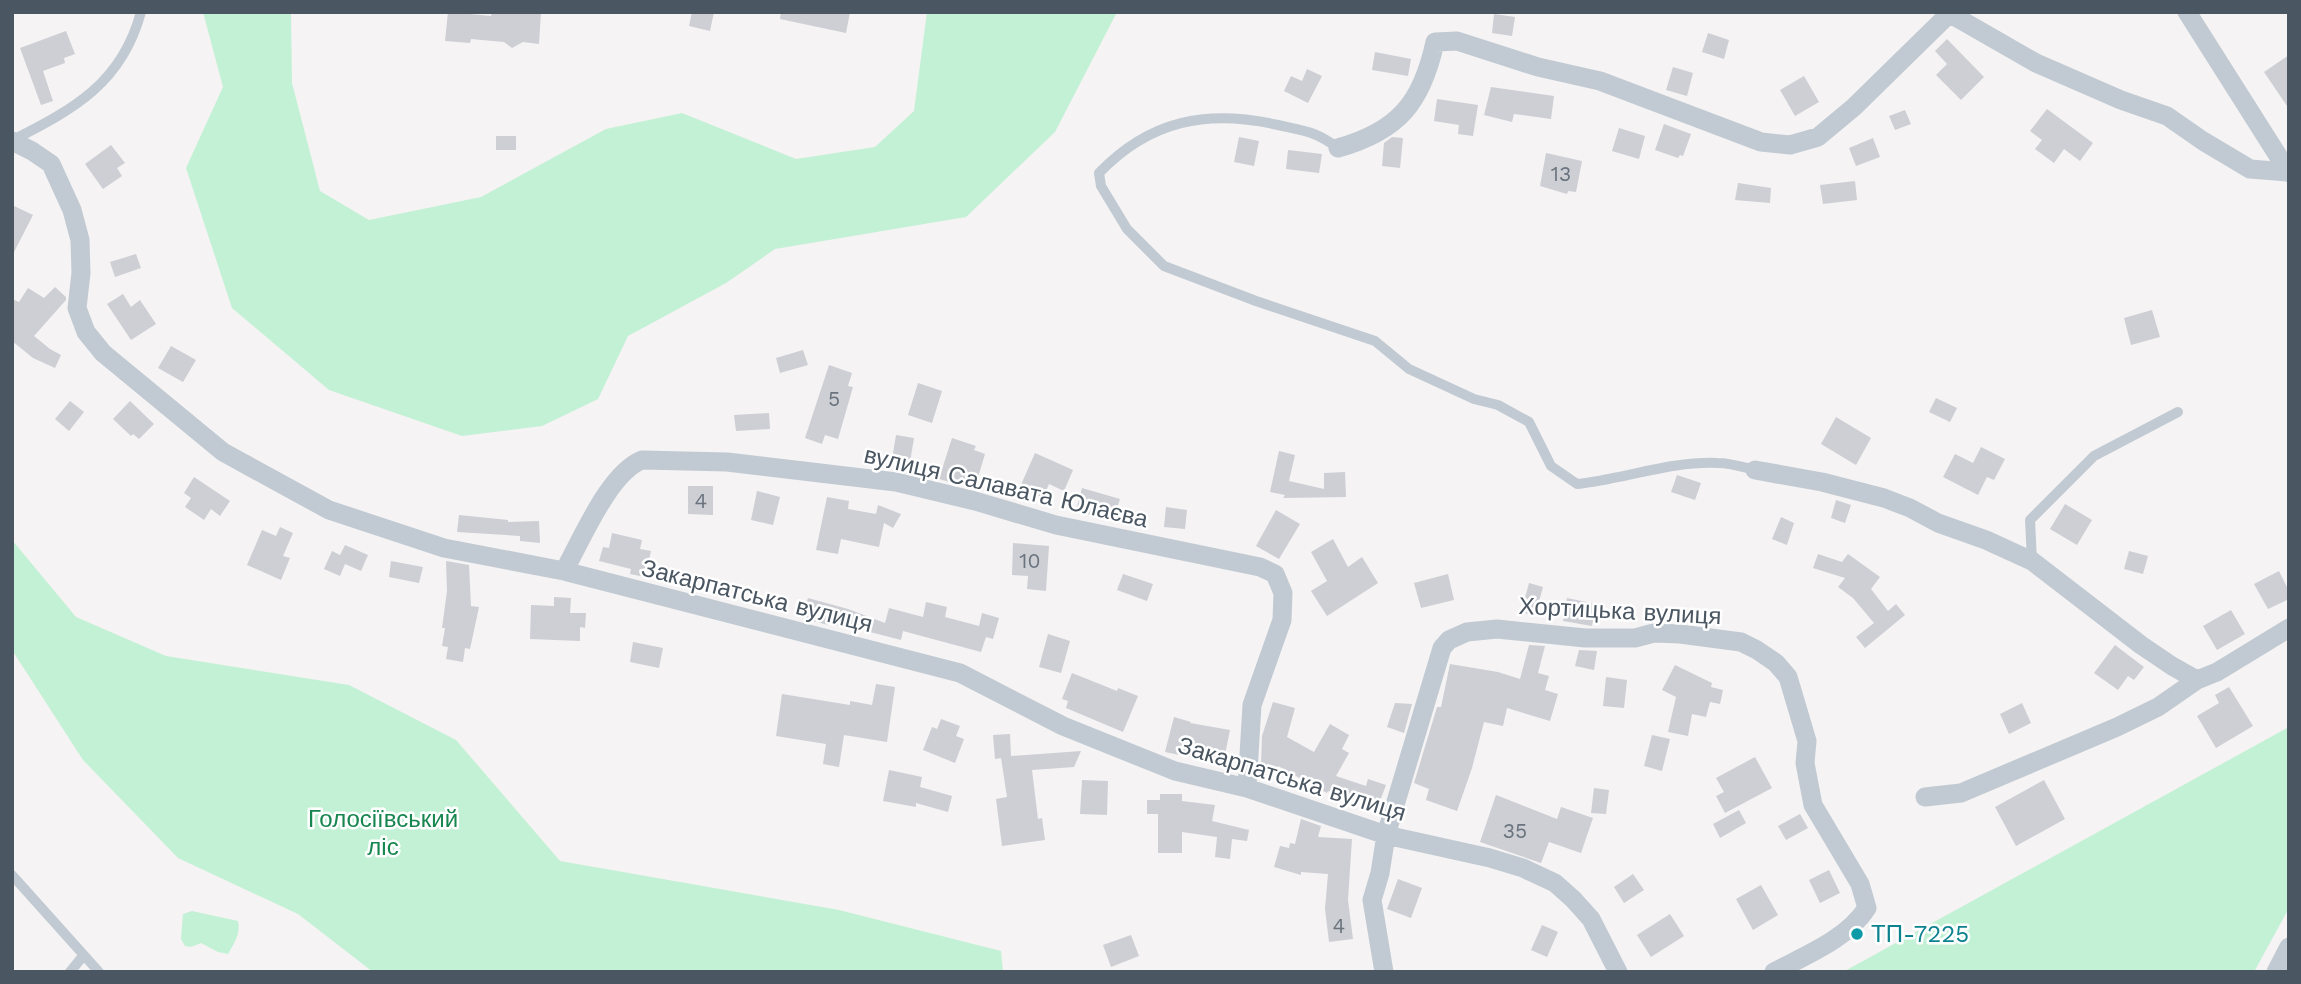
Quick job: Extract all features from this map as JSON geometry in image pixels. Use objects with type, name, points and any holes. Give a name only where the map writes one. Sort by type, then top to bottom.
[{"type":"street","points":[[2186,12],[2288,172]]},
{"type":"street","points":[[1338,148],[1361,142],[1392,125],[1409,107],[1428,72],[1435,41],[1458,41],[1538,67],[1600,81],[1761,142],[1790,145],[1818,137],[1949,13],[2036,63],[2121,100],[2168,116],[2249,169],[2288,172]]},
{"type":"street","name":"Закарпатська вулиця","points":[[12,141],[51,164],[72,210],[80,240],[82,273],[77,308],[86,332],[103,353],[223,452],[329,510],[444,548],[564,571],[960,673],[1063,726],[1175,771],[1247,788],[1386,835],[1523,868],[1547,878],[1591,919],[1618,972]]},
{"type":"street","name":"вулиця Салавата Юлаєва","points":[[564,571],[617,478],[629,465],[642,460],[727,462],[896,482],[975,500],[1056,525],[1261,567],[1275,574],[1283,593],[1282,620],[1252,705],[1247,788]]},
{"type":"street","points":[[1755,470],[1822,482],[1884,498],[2032,561],[2141,645],[2197,680]]},
{"type":"street","points":[[1925,797],[1961,793],[2117,727],[2158,707],[2197,680],[2217,672],[2289,628]]},
{"type":"street","name":"Хортицька вулиця","points":[[1386,835],[1442,648],[1449,640],[1467,632],[1497,629],[1585,638],[1635,638],[1654,633],[1680,634],[1741,642],[1776,663],[1788,677],[1807,741],[1805,763],[1813,805],[1860,884],[1867,908],[1859,921],[1828,943],[1774,972]]},
{"type":"street","points":[[1384,972],[1372,900],[1380,873],[1386,835]]},
{"type":"street","points":[[2276,972],[2289,947]]},
{"type":"lane","points":[[12,141],[91,95],[120,62],[135,34],[141,12]]},
{"type":"lane","points":[[1338,148],[1319,134],[1255,120],[1199,118],[1153,132],[1119,152],[1099,173],[1101,186],[1127,229],[1164,266],[1256,301],[1375,341],[1409,369],[1474,399],[1498,405],[1529,422],[1551,466],[1577,484],[1609,481],[1675,466],[1719,463],[1755,470]]},
{"type":"lane","points":[[2032,561],[2030,520],[2094,456],[2178,412]]},
{"type":"lane","points":[[12,875],[99,972]]},
{"type":"lane","points":[[70,972],[83,956]]},
{"type":"green space","points":[[203,12],[291,12],[292,83],[320,191],[369,220],[481,197],[606,129],[682,113],[796,159],[875,147],[914,111],[927,12],[1117,12],[1055,132],[966,217],[775,249],[726,283],[628,336],[598,399],[542,426],[462,436],[329,390],[232,308],[186,168],[223,87]]},
{"type":"green space","name":"Голосіївський ліс","points":[[12,540],[76,617],[166,656],[349,685],[456,740],[560,861],[839,910],[1001,951],[1003,972],[373,972],[298,914],[178,858],[83,760],[12,650]]},
{"type":"green space","points":[[2289,727],[2289,908],[2254,972],[1843,972]]},
{"type":"green space","points":[[192,911],[238,921],[238,934],[228,954],[201,943],[185,946],[181,939],[183,914]]},
{"type":"building","points":[[448,12],[491,16],[492,12],[541,12],[539,44],[523,42],[512,48],[504,42],[471,39],[470,43],[445,41]]},
{"type":"building","points":[[692,12],[714,12],[710,31],[689,26]]},
{"type":"building","points":[[781,12],[850,12],[846,33],[780,19]]},
{"type":"building","points":[[1494,14],[1515,17],[1512,36],[1492,33]]},
{"type":"building","points":[[66,31],[75,54],[64,58],[65,63],[43,71],[53,101],[41,105],[20,48]]},
{"type":"building","points":[[1708,33],[1729,40],[1724,59],[1702,52]]},
{"type":"building","points":[[1947,39],[1984,77],[1961,100],[1936,75],[1947,64],[1935,51]]},
{"type":"building","points":[[1375,52],[1411,59],[1408,76],[1372,70]]},
{"type":"building","points":[[2289,55],[2289,109],[2264,72]]},
{"type":"building","points":[[1673,67],[1693,73],[1687,96],[1666,90]]},
{"type":"building","points":[[1307,69],[1322,76],[1308,103],[1284,91],[1291,76],[1302,81]]},
{"type":"building","points":[[1804,76],[1819,102],[1795,116],[1780,90]]},
{"type":"building","points":[[1491,87],[1554,96],[1551,119],[1514,114],[1512,122],[1484,115]]},
{"type":"building","points":[[1437,99],[1478,105],[1473,136],[1458,134],[1459,125],[1434,121]]},
{"type":"building","points":[[2047,109],[2093,143],[2080,161],[2064,149],[2054,163],[2035,149],[2042,140],[2030,131]]},
{"type":"building","points":[[1905,110],[1911,124],[1895,130],[1889,116]]},
{"type":"building","points":[[1664,124],[1691,134],[1683,156],[1678,158],[1655,150]]},
{"type":"building","points":[[1619,128],[1645,136],[1639,159],[1612,151]]},
{"type":"building","points":[[496,136],[516,136],[516,150],[496,150]]},
{"type":"building","points":[[1239,137],[1259,141],[1254,166],[1234,162]]},
{"type":"building","points":[[1392,137],[1403,138],[1400,168],[1382,166],[1384,143]]},
{"type":"building","points":[[1873,138],[1880,157],[1856,166],[1849,148]]},
{"type":"building","points":[[111,145],[125,163],[117,168],[122,176],[103,189],[85,164]]},
{"type":"building","points":[[1288,150],[1322,154],[1319,173],[1286,169]]},
{"type":"building","points":[[1546,153],[1582,161],[1576,192],[1568,191],[1567,194],[1540,186]]},
{"type":"building","points":[[1855,181],[1857,200],[1823,204],[1820,185]]},
{"type":"building","points":[[1738,183],[1771,188],[1770,203],[1735,200]]},
{"type":"building","points":[[12,205],[33,215],[12,256]]},
{"type":"building","points":[[136,254],[141,268],[115,277],[110,262]]},
{"type":"building","points":[[55,287],[66,300],[34,336],[61,355],[55,368],[33,358],[12,341],[12,299],[19,302],[28,288],[44,298]]},
{"type":"building","points":[[123,294],[131,307],[140,300],[156,324],[131,340],[107,304]]},
{"type":"building","points":[[2152,310],[2160,337],[2131,345],[2124,318]]},
{"type":"building","points":[[171,346],[196,360],[183,382],[158,368]]},
{"type":"building","points":[[803,350],[808,365],[780,373],[776,358]]},
{"type":"building","points":[[829,365],[852,373],[848,386],[853,387],[838,439],[825,435],[822,444],[805,438]]},
{"type":"building","points":[[918,383],[942,391],[932,423],[908,415]]},
{"type":"building","points":[[1936,398],[1957,408],[1950,422],[1929,412]]},
{"type":"building","points":[[70,401],[84,412],[69,431],[55,419]]},
{"type":"building","points":[[130,401],[154,424],[139,439],[133,434],[131,436],[113,419]]},
{"type":"building","points":[[769,413],[770,429],[736,431],[734,415]]},
{"type":"building","points":[[1836,417],[1871,438],[1856,465],[1821,444]]},
{"type":"building","points":[[896,435],[914,438],[910,462],[892,459]]},
{"type":"building","points":[[952,438],[976,446],[974,450],[985,454],[976,484],[962,480],[960,485],[939,479]]},
{"type":"building","points":[[1981,447],[2005,459],[1994,480],[1987,477],[1978,495],[1943,477],[1955,454],[1973,463]]},
{"type":"building","points":[[1279,451],[1295,455],[1289,481],[1324,489],[1324,473],[1345,472],[1346,497],[1283,498],[1285,495],[1270,492]]},
{"type":"building","points":[[1035,453],[1073,470],[1064,491],[1049,484],[1043,498],[1020,487]]},
{"type":"building","points":[[1677,475],[1701,483],[1695,500],[1671,492]]},
{"type":"building","points":[[194,477],[230,501],[220,516],[211,509],[204,520],[185,507],[191,498],[184,493]]},
{"type":"building","points":[[688,486],[713,486],[713,515],[688,514]]},
{"type":"building","points":[[1082,488],[1120,499],[1113,521],[1076,511]]},
{"type":"building","points":[[757,491],[780,497],[773,525],[751,520]]},
{"type":"building","points":[[827,497],[849,501],[848,509],[876,514],[878,505],[901,514],[893,528],[884,523],[879,547],[841,539],[838,554],[816,550]]},
{"type":"building","points":[[1836,500],[1851,505],[1845,523],[1831,518]]},
{"type":"building","points":[[2065,504],[2092,520],[2077,545],[2050,529]]},
{"type":"building","points":[[1166,507],[1187,510],[1185,529],[1164,527]]},
{"type":"building","points":[[1276,510],[1300,524],[1279,559],[1256,546]]},
{"type":"building","points":[[459,515],[508,522],[539,521],[540,543],[520,541],[520,536],[457,532]]},
{"type":"building","points":[[1781,517],[1794,523],[1787,545],[1772,539]]},
{"type":"building","points":[[280,527],[293,533],[283,556],[290,558],[281,580],[247,565],[262,530],[276,536]]},
{"type":"building","points":[[612,533],[642,540],[640,549],[651,551],[645,577],[630,574],[631,569],[599,561],[603,547],[609,548]]},
{"type":"building","points":[[1333,539],[1348,567],[1362,557],[1378,583],[1327,616],[1311,591],[1327,581],[1311,552]]},
{"type":"building","points":[[1013,543],[1049,546],[1046,591],[1027,589],[1028,576],[1012,575]]},
{"type":"building","points":[[345,545],[368,555],[361,571],[345,564],[340,576],[324,569],[332,551],[340,555]]},
{"type":"building","points":[[2129,551],[2148,556],[2143,574],[2124,569]]},
{"type":"building","points":[[1818,554],[1842,562],[1848,554],[1880,577],[1871,589],[1888,611],[1896,604],[1905,615],[1865,648],[1856,637],[1874,623],[1853,598],[1838,587],[1845,578],[1813,568]]},
{"type":"building","points":[[391,561],[423,567],[419,583],[389,577]]},
{"type":"building","points":[[446,561],[469,565],[471,606],[479,607],[470,649],[465,648],[463,662],[446,659],[448,647],[442,646],[447,591]]},
{"type":"building","points":[[2279,571],[2289,591],[2289,599],[2268,609],[2254,584]]},
{"type":"building","points":[[1123,574],[1153,584],[1147,601],[1117,590]]},
{"type":"building","points":[[1448,574],[1454,600],[1421,608],[1414,583]]},
{"type":"building","points":[[1529,583],[1543,587],[1535,616],[1521,612]]},
{"type":"building","points":[[554,597],[571,598],[570,613],[586,613],[585,628],[580,627],[580,641],[530,639],[531,605],[554,606]]},
{"type":"building","points":[[808,598],[885,623],[889,608],[923,617],[926,602],[947,607],[945,617],[979,626],[982,613],[999,618],[993,639],[986,637],[981,652],[903,631],[901,640],[802,618]]},
{"type":"building","points":[[1567,598],[1596,604],[1592,626],[1563,621]]},
{"type":"building","points":[[2231,610],[2245,634],[2217,650],[2203,626]]},
{"type":"building","points":[[1048,634],[1070,641],[1061,673],[1039,667]]},
{"type":"building","points":[[633,642],[663,648],[659,668],[630,662]]},
{"type":"building","points":[[1529,645],[1545,646],[1538,673],[1549,676],[1545,690],[1558,694],[1550,721],[1507,708],[1503,726],[1484,722],[1457,811],[1426,800],[1429,789],[1414,783],[1437,707],[1441,707],[1450,664],[1498,672],[1520,679]]},
{"type":"building","points":[[2115,645],[2144,667],[2134,680],[2128,676],[2118,690],[2094,673]]},
{"type":"building","points":[[1579,650],[1597,651],[1594,670],[1575,666]]},
{"type":"building","points":[[1675,665],[1712,683],[1711,687],[1723,690],[1720,704],[1710,702],[1706,717],[1692,714],[1688,736],[1668,732],[1676,697],[1662,690]]},
{"type":"building","points":[[1072,673],[1117,691],[1118,688],[1138,696],[1123,732],[1066,708],[1068,701],[1062,699]]},
{"type":"building","points":[[1606,677],[1627,680],[1624,708],[1603,706]]},
{"type":"building","points":[[876,684],[895,687],[887,742],[844,735],[839,767],[823,764],[826,744],[776,736],[782,694],[850,705],[850,701],[872,705]]},
{"type":"building","points":[[2229,687],[2253,726],[2216,748],[2197,716],[2219,703],[2215,695]]},
{"type":"building","points":[[1273,702],[1295,708],[1287,737],[1314,752],[1330,724],[1349,735],[1342,749],[1349,753],[1336,776],[1366,786],[1368,779],[1386,785],[1377,809],[1328,791],[1327,793],[1278,766],[1277,770],[1261,766],[1262,736]]},
{"type":"building","points":[[1395,703],[1412,704],[1404,733],[1387,727]]},
{"type":"building","points":[[2022,703],[2031,723],[2009,734],[2000,714]]},
{"type":"building","points":[[1174,717],[1190,723],[1230,730],[1223,764],[1165,752]]},
{"type":"building","points":[[941,719],[960,726],[956,736],[964,739],[955,763],[923,750],[932,727],[937,729]]},
{"type":"building","points":[[1010,734],[1011,756],[1081,751],[1074,767],[1032,770],[1038,819],[1042,818],[1045,840],[1002,846],[996,799],[1007,797],[1001,758],[995,759],[993,735]]},
{"type":"building","points":[[1652,735],[1670,739],[1662,771],[1644,766]]},
{"type":"building","points":[[1755,757],[1772,788],[1725,813],[1716,796],[1724,792],[1716,778]]},
{"type":"building","points":[[889,770],[922,777],[920,787],[952,796],[948,812],[916,803],[916,807],[883,801]]},
{"type":"building","points":[[1082,780],[1108,781],[1107,815],[1080,814]]},
{"type":"building","points":[[2044,780],[2065,819],[2016,846],[1995,807]]},
{"type":"building","points":[[1594,788],[1609,790],[1606,814],[1591,813]]},
{"type":"building","points":[[1160,794],[1182,794],[1182,801],[1215,805],[1212,821],[1249,830],[1247,841],[1232,839],[1230,859],[1215,857],[1217,837],[1182,832],[1182,853],[1158,853],[1158,814],[1147,814],[1147,800],[1160,800]]},
{"type":"building","points":[[1496,795],[1557,819],[1561,807],[1593,818],[1581,853],[1549,842],[1541,863],[1480,842]]},
{"type":"building","points":[[1739,810],[1746,823],[1720,838],[1713,824]]},
{"type":"building","points":[[1800,814],[1808,828],[1786,840],[1778,826]]},
{"type":"building","points":[[1301,819],[1321,826],[1318,837],[1352,839],[1348,900],[1353,939],[1329,942],[1325,909],[1328,874],[1301,872],[1301,875],[1274,867],[1280,846],[1289,848],[1290,843],[1295,844]]},
{"type":"building","points":[[1829,870],[1840,893],[1820,903],[1809,880]]},
{"type":"building","points":[[1633,874],[1644,890],[1624,903],[1614,887]]},
{"type":"building","points":[[1398,879],[1422,888],[1411,918],[1387,909]]},
{"type":"building","points":[[1761,885],[1778,915],[1753,930],[1736,899]]},
{"type":"building","points":[[1670,914],[1684,936],[1651,957],[1637,935]]},
{"type":"building","points":[[1542,925],[1558,932],[1547,957],[1531,950]]},
{"type":"building","points":[[1131,935],[1139,956],[1111,967],[1103,945]]},
{"type":"place","name":"ТП-7225","points":[[1857,934]]}]
